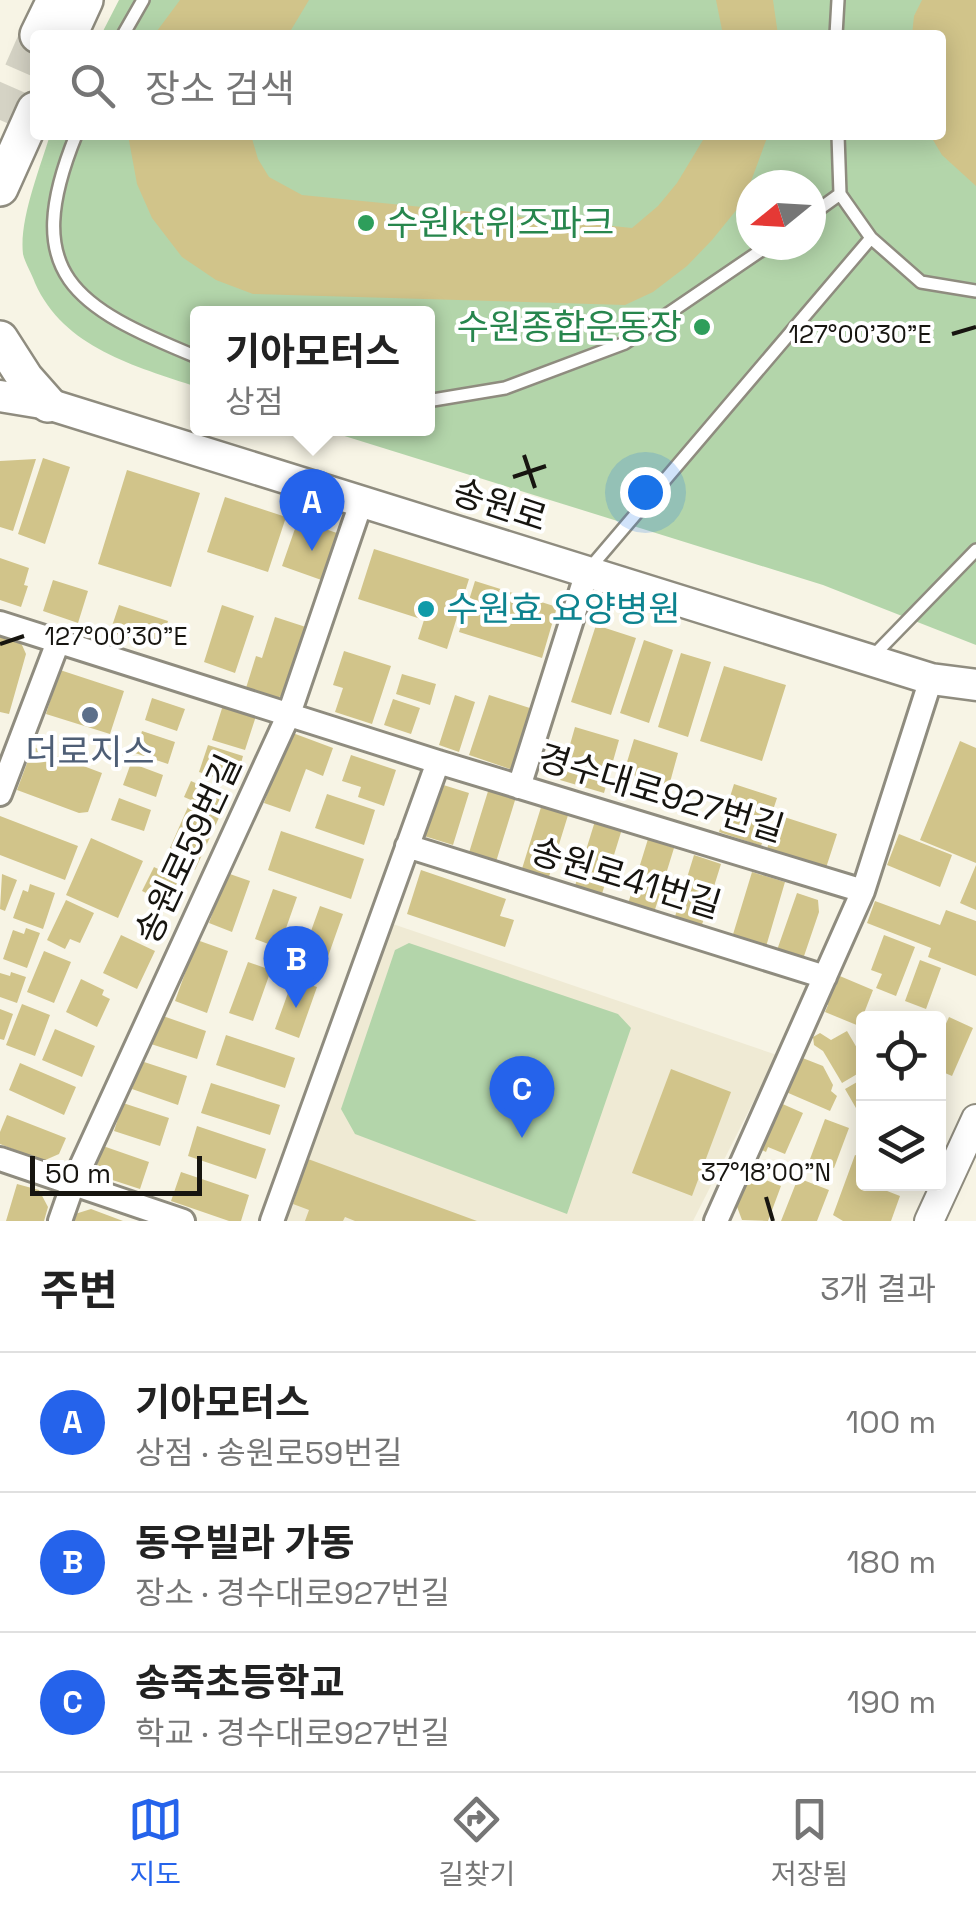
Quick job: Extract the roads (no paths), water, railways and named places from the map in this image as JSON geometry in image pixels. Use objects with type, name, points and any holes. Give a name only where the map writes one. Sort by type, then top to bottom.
[{"type":"main road","points":[[31,30],[56,0]]},
{"type":"main road","points":[[70,30],[84,0]]},
{"type":"main road","points":[[0,188],[30,121]]},
{"type":"main road","points":[[0,338],[25,378],[48,404]]},
{"type":"main road","name":"송원로","points":[[0,396],[48,404],[931,679],[976,685]]},
{"type":"street","name":"송원로59번길","points":[[60,1221],[73,1184],[289,714],[362,500]]},
{"type":"street","points":[[519,786],[587,572]]},
{"type":"street","name":"경수대로927번길","points":[[0,622],[438,762],[864,891]]},
{"type":"street","points":[[0,794],[58,642]]},
{"type":"street","points":[[716,1221],[864,891],[931,679]]},
{"type":"street","points":[[272,1221],[438,762]]},
{"type":"street","name":"송원로41번길","points":[[407,846],[825,977]]},
{"type":"street","points":[[930,1221],[976,1119]]},
{"type":"street","points":[[0,1158],[183,1221]]},
{"type":"lane","points":[[126,30],[143,0]]},
{"type":"lane","points":[[836,30],[838,0]]},
{"type":"lane","points":[[74,140],[52,212],[56,260],[85,300],[136,332],[190,354]]},
{"type":"lane","points":[[838,140],[840,194],[871,238],[922,282],[976,291]]},
{"type":"lane","points":[[826,204],[840,194]]},
{"type":"lane","points":[[587,572],[871,238]]},
{"type":"lane","points":[[435,400],[505,388],[626,343],[747,260]]},
{"type":"lane","points":[[869,660],[976,550]]},
{"type":"tunnel","points":[[0,120],[30,52]]},
{"type":"place","name":"수원kt위즈파크","points":[[366,223]]},
{"type":"place","name":"수원종합운동장","points":[[702,327]]},
{"type":"place","name":"기아모터스","points":[[312,551]]},
{"type":"place","name":"수원효 요양병원","points":[[426,609]]},
{"type":"place","name":"더로지스","points":[[90,715]]},
{"type":"place","name":"동우빌라 가동","points":[[296,1008]]},
{"type":"place","name":"송죽초등학교","points":[[522,1138]]}]
